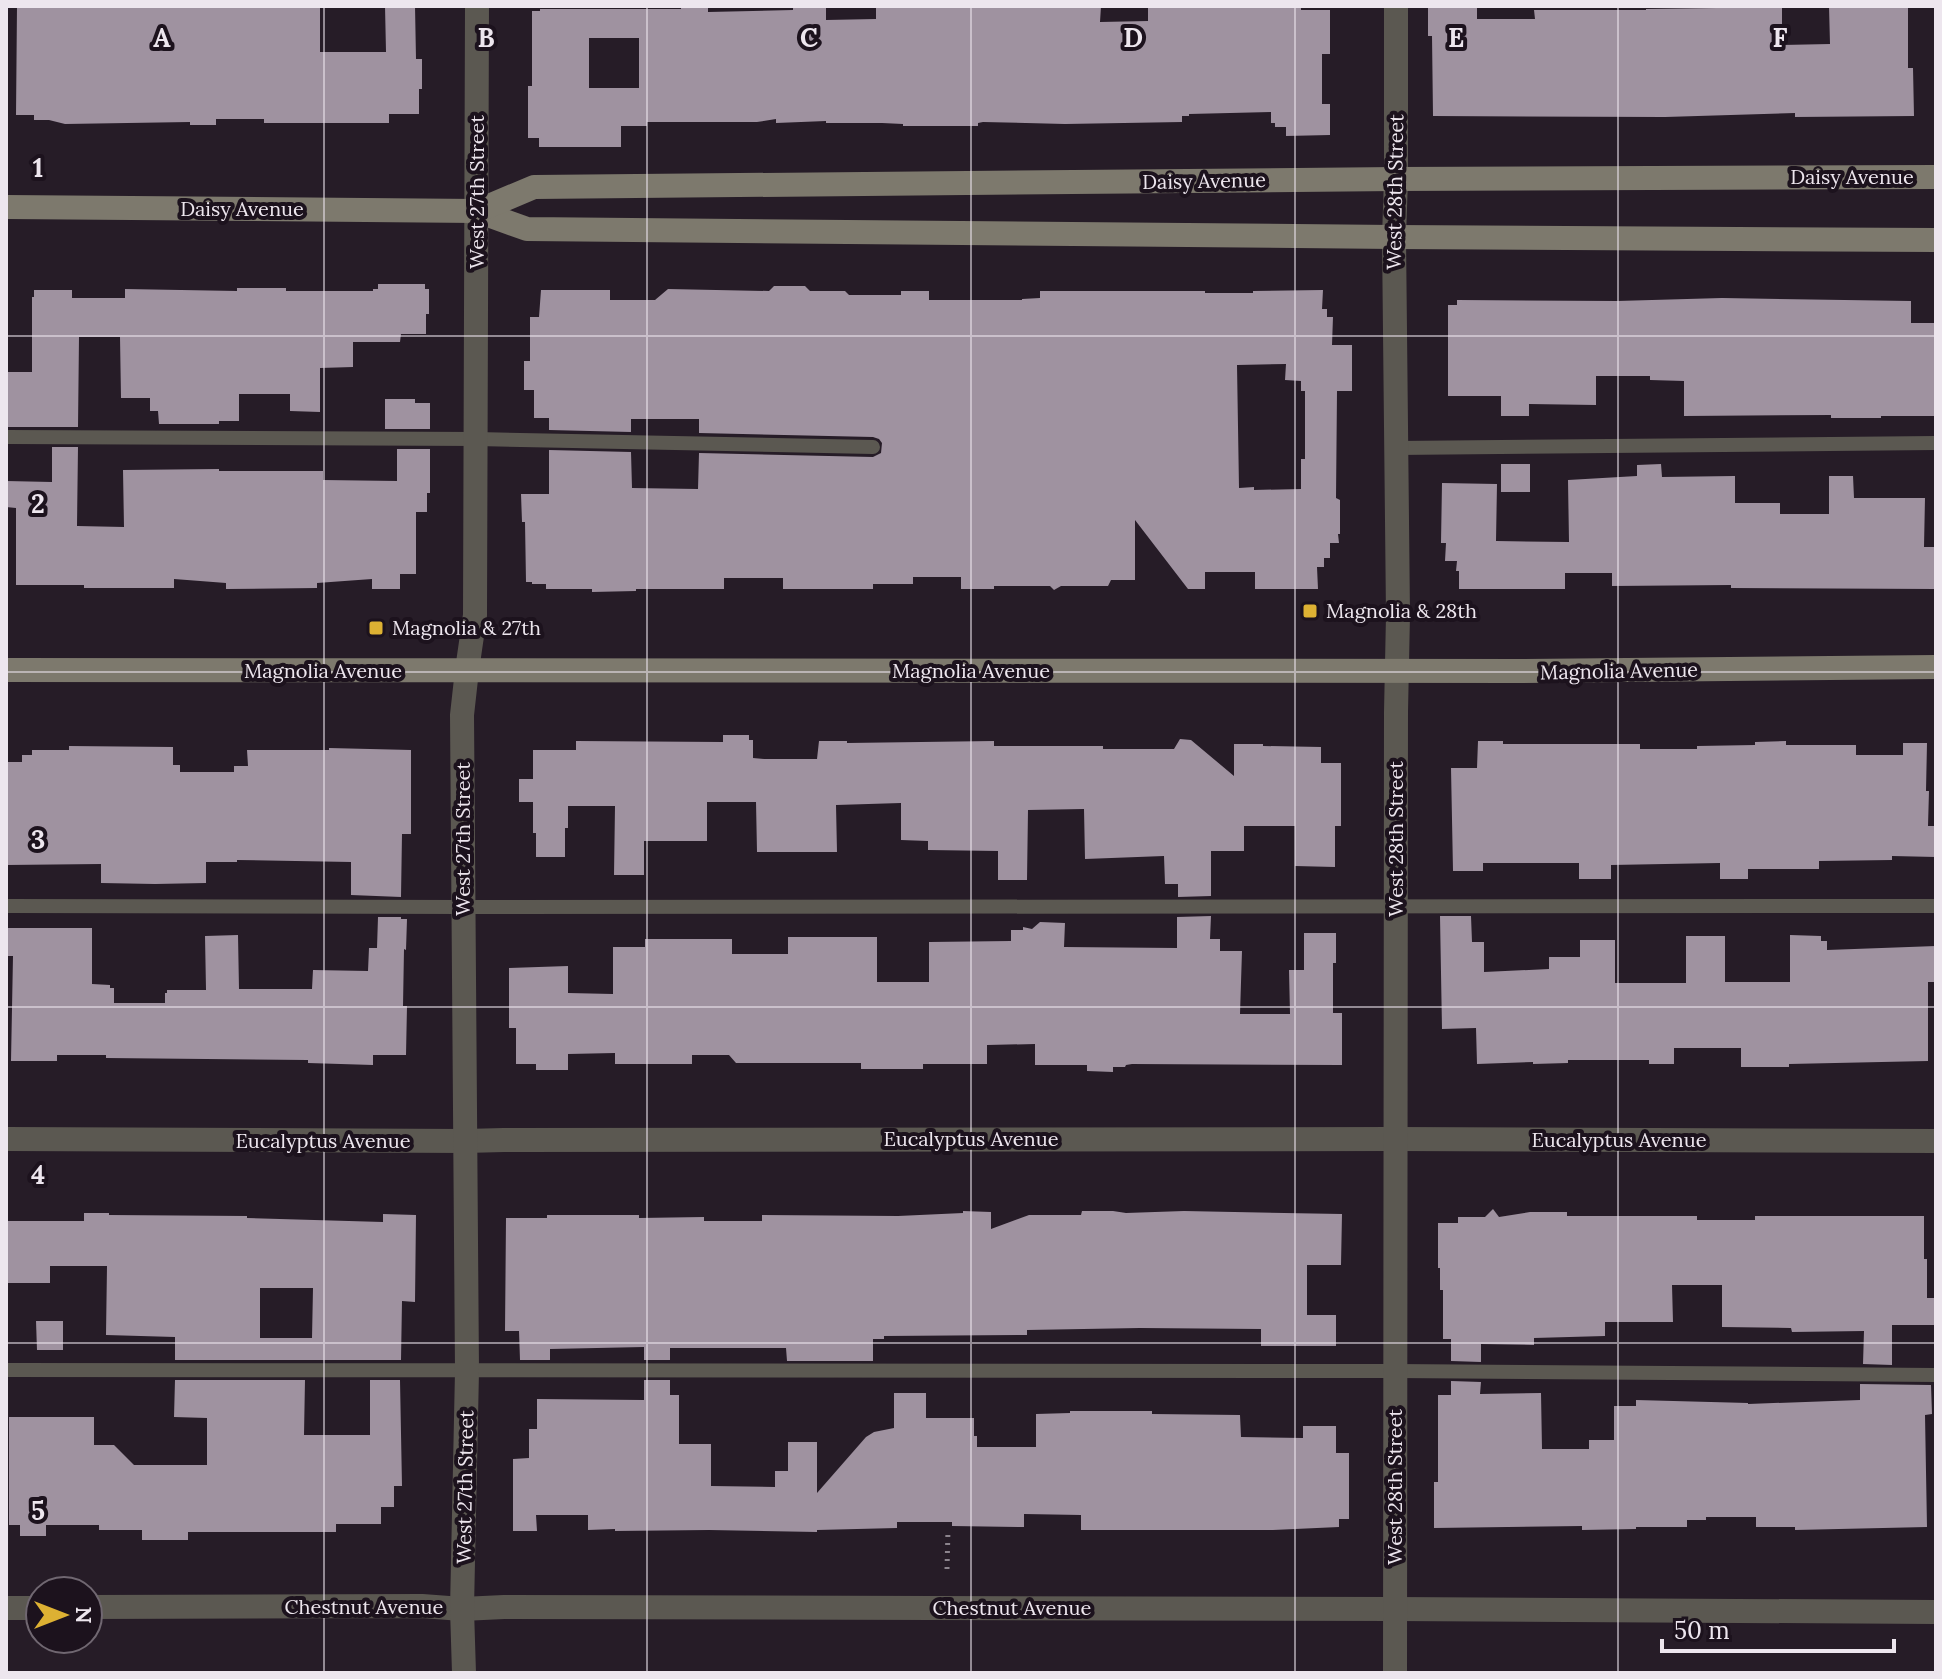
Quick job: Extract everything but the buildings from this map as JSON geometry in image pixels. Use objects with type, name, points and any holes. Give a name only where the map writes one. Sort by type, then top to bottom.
[{"type":"street","name":"West 27th Street","points":[[464,1673],[462,1609],[467,1371],[462,715],[475,615],[477,6]]},
{"type":"street","name":"West 28th Street","points":[[1395,1673],[1396,6]]},
{"type":"street","name":"Daisy Avenue","points":[[477,211],[534,187],[1936,177]]},
{"type":"street","name":"Daisy Avenue","points":[[6,207],[477,211],[527,229],[1936,240]]},
{"type":"street","name":"Magnolia Avenue","points":[[6,670],[1524,671],[1936,667]]},
{"type":"street","name":"Eucalyptus Avenue","points":[[6,1139],[1936,1141]]},
{"type":"street","name":"Chestnut Avenue","points":[[104,1607],[1936,1612]]},
{"type":"lane","points":[[6,437],[477,439],[873,447]]},
{"type":"lane","points":[[1396,448],[1936,443]]},
{"type":"lane","points":[[6,906],[1936,906]]},
{"type":"lane","points":[[6,1370],[1395,1371],[1936,1375]]},
{"type":"path","points":[[947,1569],[948,1530]]},
{"type":"place","name":"Magnolia & 28th","points":[[1310,611]]},
{"type":"place","name":"Magnolia & 27th","points":[[376,628]]}]
